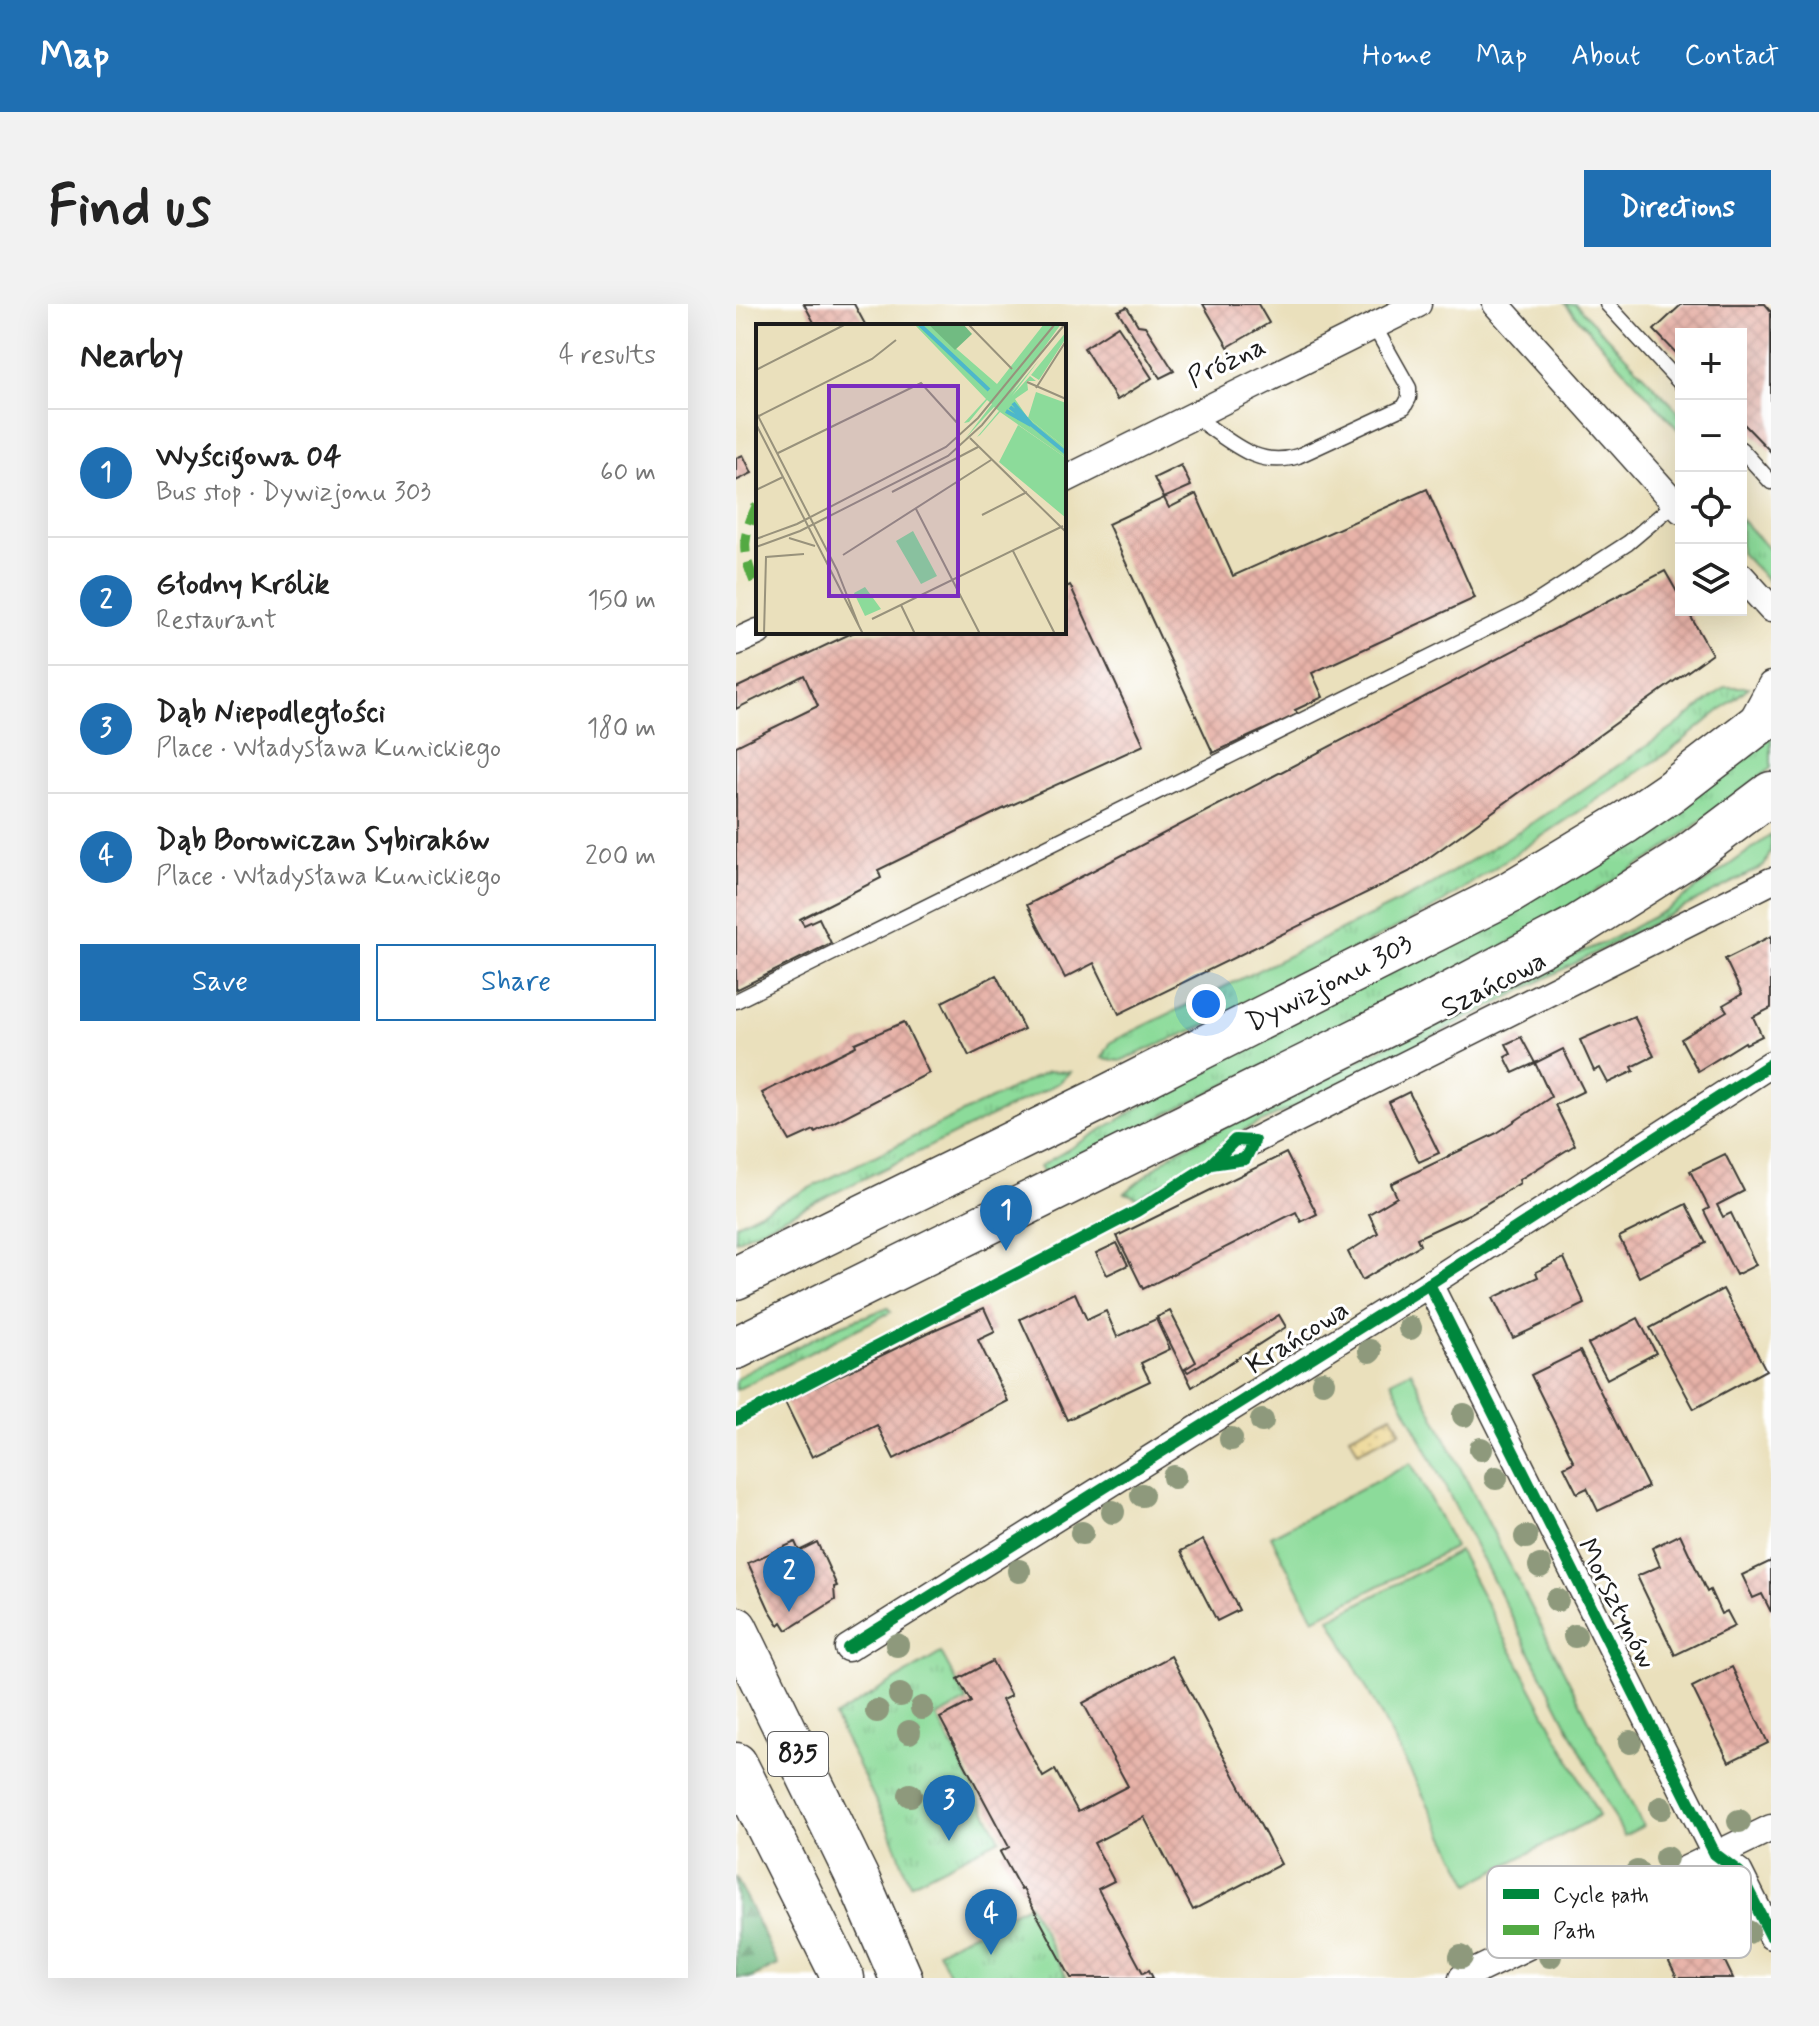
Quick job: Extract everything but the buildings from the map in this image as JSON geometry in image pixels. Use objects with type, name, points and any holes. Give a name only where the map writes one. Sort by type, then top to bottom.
[{"type":"main road","name":"Dywizjonu 303","points":[[736,1278],[1509,893],[1626,822],[1756,726]]},
{"type":"main road","points":[[736,1348],[1424,1007],[1564,933],[1685,858],[1771,793]]},
{"type":"main road","points":[[736,1258],[843,1226]]},
{"type":"main road","name":"835","points":[[736,1628],[859,1881],[901,1978]]},
{"type":"main road","name":"835","points":[[736,1764],[843,1978]]},
{"type":"street","name":"Próżna","points":[[1066,479],[1418,304]]},
{"type":"street","points":[[1496,304],[1675,500]]},
{"type":"street","points":[[1747,583],[1771,609]]},
{"type":"street","points":[[736,642],[756,633]]},
{"type":"street","points":[[1756,726],[1771,685]]},
{"type":"street","name":"Szańcowa","points":[[1245,1145],[1771,881]]},
{"type":"street","name":"Krańcowa","points":[[848,1648],[1429,1284],[1771,1064]]},
{"type":"street","name":"Morsztynów","points":[[1429,1284],[1715,1854],[1731,1866]]},
{"type":"street","points":[[1691,1866],[1771,1828]]},
{"type":"street","name":"Morsztynów","points":[[1751,1896],[1771,1936]]},
{"type":"street","points":[[1462,1978],[1503,1958]]},
{"type":"lane","points":[[1607,304],[1675,378]]},
{"type":"lane","points":[[1193,416],[1246,452],[1268,461],[1282,461],[1404,407],[1409,398],[1409,388],[1374,326]]},
{"type":"lane","points":[[1747,456],[1771,482]]},
{"type":"lane","points":[[736,1001],[1526,609],[1628,543],[1675,507]]},
{"type":"green space","points":[[1565,304],[1575,304],[1675,408],[1675,426]]},
{"type":"green space","points":[[1747,526],[1771,552],[1771,584],[1747,559]]},
{"type":"green space","points":[[1725,687],[1749,687],[1670,751],[1431,910],[1215,1021],[1120,1061],[1102,1058],[1111,1042],[1421,891],[1553,810],[1673,728]]},
{"type":"green space","points":[[1771,736],[1771,768],[1659,853],[1497,950],[1045,1174],[1040,1166]]},
{"type":"green space","points":[[1771,835],[1771,851],[1764,866],[1299,1105],[1228,1137],[1211,1155],[1138,1198],[1125,1193],[1173,1153],[1668,909]]},
{"type":"green space","points":[[1048,1071],[1070,1072],[1059,1083],[736,1241],[736,1224]]},
{"type":"green space","points":[[888,1308],[891,1312],[736,1390],[736,1380],[745,1373],[838,1326]]},
{"type":"green space","points":[[1411,1371],[1643,1826],[1624,1836],[1391,1381]]},
{"type":"green space","points":[[1411,1463],[1455,1547],[1314,1619],[1271,1536]]},
{"type":"green space","points":[[1459,1551],[1599,1816],[1504,1866],[1487,1866],[1487,1875],[1470,1884],[1330,1619]]},
{"type":"green space","points":[[941,1653],[967,1701],[937,1717],[1000,1839],[910,1884],[889,1828],[834,1717]]},
{"type":"green space","points":[[736,1877],[778,1965],[751,1978],[736,1978]]},
{"type":"green space","points":[[1029,1904],[1067,1978],[951,1978],[938,1951]]},
{"type":"sand","points":[[1392,1415],[1400,1431],[1358,1452],[1350,1436]]},
{"type":"marked path","points":[[756,508],[745,548],[756,585]]},
{"type":"cycle path","points":[[848,1648],[1429,1284],[1771,1064]]},
{"type":"cycle path","points":[[736,1420],[1137,1211],[1211,1164],[1235,1140],[1254,1141],[1245,1159],[1211,1164]]},
{"type":"cycle path","points":[[1429,1284],[1715,1854],[1731,1866]]},
{"type":"cycle path","points":[[1751,1896],[1771,1936]]},
{"type":"place","name":"Wyścigowa 04","points":[[1006,1251]]},
{"type":"place","name":"Głodny Królik","points":[[789,1612]]},
{"type":"place","name":"Dąb Niepodległości","points":[[949,1841]]},
{"type":"place","name":"Dąb Borowiczan Sybiraków","points":[[991,1955]]}]
